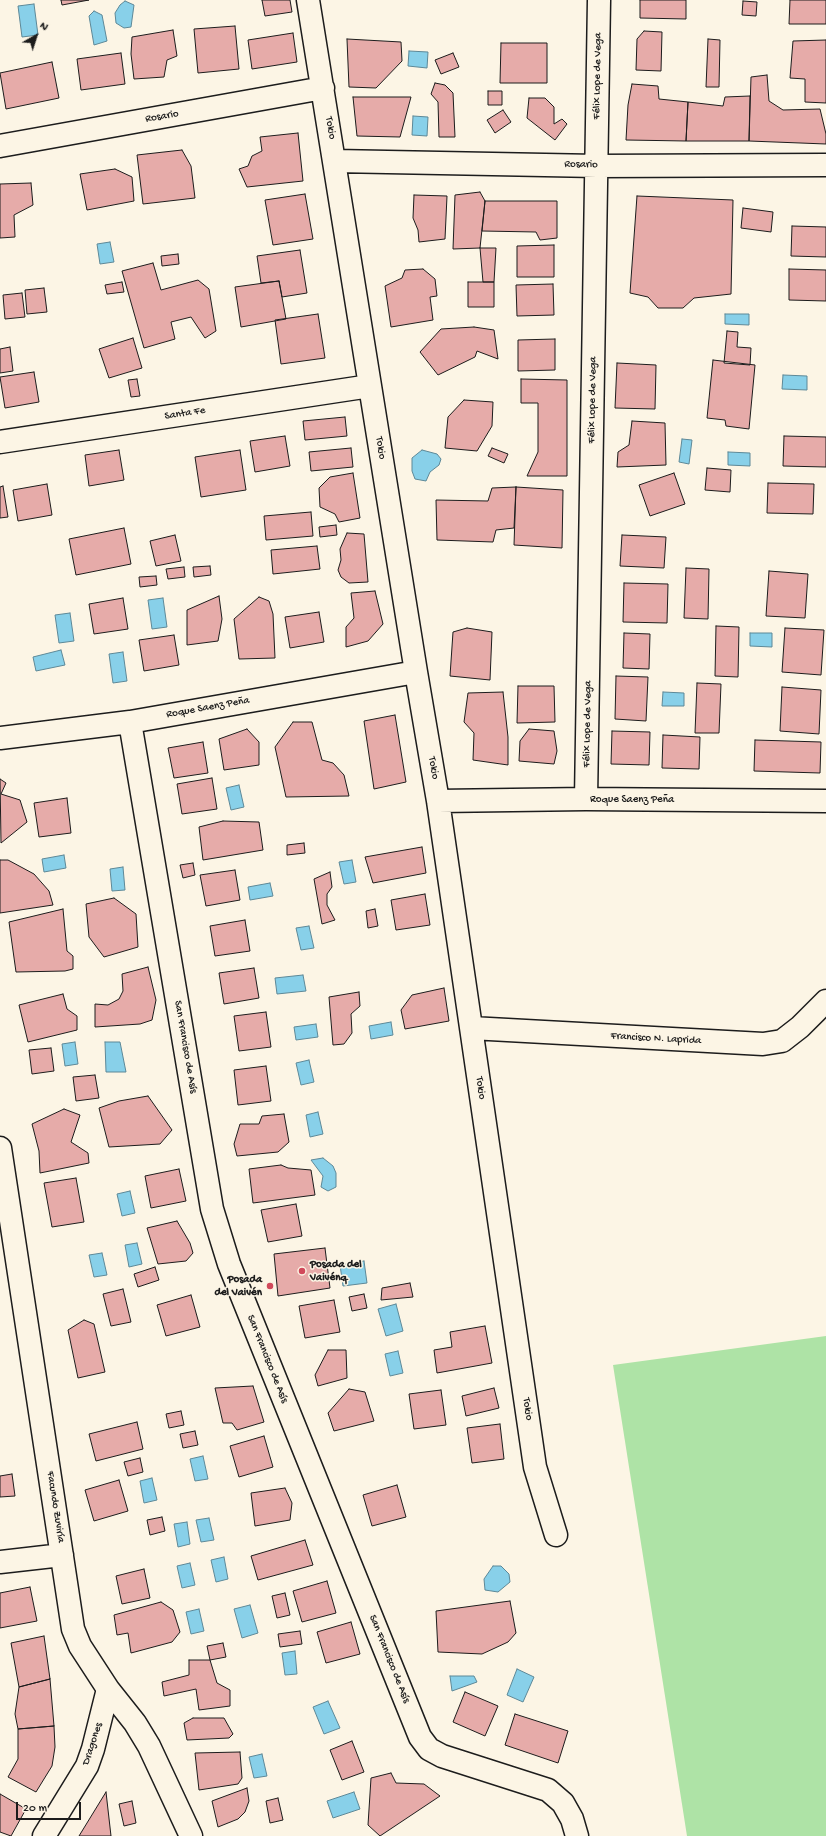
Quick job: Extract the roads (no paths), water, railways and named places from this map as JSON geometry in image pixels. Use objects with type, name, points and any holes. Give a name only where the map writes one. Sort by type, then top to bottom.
[{"type":"street","name":"Tokio","points":[[308,0],[438,802],[536,1467],[556,1535]]},
{"type":"street","name":"Félix Lope de Vega","points":[[586,799],[599,0]]},
{"type":"street","name":"Rosario","points":[[0,146],[323,88]]},
{"type":"street","name":"Rosario","points":[[335,161],[597,166],[826,165]]},
{"type":"street","name":"Santa Fe","points":[[0,442],[370,386]]},
{"type":"street","name":"Roque Saenz Peña","points":[[0,738],[130,722],[416,672]]},
{"type":"street","name":"San Francisco de Asís","points":[[130,722],[212,1209],[229,1264],[420,1737],[429,1749],[442,1756],[548,1790],[563,1803],[572,1819],[578,1836]]},
{"type":"street","name":"Roque Saenz Peña","points":[[438,802],[586,799],[826,801]]},
{"type":"street","name":"Francisco N. Laprida","points":[[471,1028],[763,1044],[782,1041],[800,1027],[826,1001]]},
{"type":"street","name":"Facundo Zuviría","points":[[0,1148],[9,1263],[62,1555],[73,1629],[80,1646],[108,1689],[135,1723],[149,1746],[191,1836]]},
{"type":"street","points":[[0,1562],[62,1555]]},
{"type":"street","name":"Dragones","points":[[44,1836],[87,1766],[93,1749],[108,1689]]},
{"type":"water","points":[[125,1],[134,5],[131,27],[124,28],[116,23],[115,13],[120,5]]},
{"type":"water","points":[[34,4],[38,35],[22,37],[18,6]]},
{"type":"water","points":[[94,11],[102,15],[107,41],[94,45],[89,16]]},
{"type":"water","points":[[409,51],[428,52],[427,68],[408,66]]},
{"type":"water","points":[[413,116],[428,117],[427,136],[412,135]]},
{"type":"water","points":[[110,242],[114,262],[100,264],[97,244]]},
{"type":"water","points":[[725,314],[749,314],[749,325],[725,324]]},
{"type":"water","points":[[783,375],[807,376],[807,390],[782,389]]},
{"type":"water","points":[[682,439],[692,440],[689,464],[679,462]]},
{"type":"water","points":[[422,450],[437,454],[441,459],[439,465],[430,472],[426,481],[415,479],[412,471],[412,458]]},
{"type":"water","points":[[728,452],[750,453],[750,466],[728,465]]},
{"type":"water","points":[[163,598],[167,627],[152,629],[148,600]]},
{"type":"water","points":[[70,613],[74,641],[59,643],[55,615]]},
{"type":"water","points":[[750,633],[772,633],[772,647],[750,646]]},
{"type":"water","points":[[61,650],[65,665],[36,671],[33,657]]},
{"type":"water","points":[[123,652],[127,681],[113,683],[109,654]]},
{"type":"water","points":[[663,692],[684,693],[684,706],[662,706]]},
{"type":"water","points":[[239,785],[244,807],[231,810],[226,788]]},
{"type":"water","points":[[64,855],[66,868],[44,872],[42,859]]},
{"type":"water","points":[[352,860],[356,882],[344,884],[339,862]]},
{"type":"water","points":[[123,867],[125,890],[112,891],[110,869]]},
{"type":"water","points":[[270,883],[273,896],[250,900],[248,887]]},
{"type":"water","points":[[309,926],[314,948],[301,950],[296,928]]},
{"type":"water","points":[[303,975],[306,991],[277,994],[275,978]]},
{"type":"water","points":[[391,1022],[393,1035],[371,1039],[369,1026]]},
{"type":"water","points":[[316,1024],[318,1037],[296,1040],[294,1027]]},
{"type":"water","points":[[75,1042],[78,1064],[65,1066],[62,1044]]},
{"type":"water","points":[[105,1042],[120,1042],[126,1072],[106,1072]]},
{"type":"water","points":[[309,1060],[314,1082],[301,1085],[296,1063]]},
{"type":"water","points":[[318,1112],[323,1134],[310,1137],[306,1115]]},
{"type":"water","points":[[323,1158],[333,1166],[336,1173],[336,1187],[328,1191],[321,1187],[323,1176],[311,1160]]},
{"type":"water","points":[[130,1191],[135,1213],[122,1216],[117,1194]]},
{"type":"water","points":[[137,1243],[142,1264],[129,1267],[125,1245]]},
{"type":"water","points":[[102,1253],[107,1275],[94,1277],[89,1255]]},
{"type":"water","points":[[364,1261],[367,1283],[343,1286],[340,1265]]},
{"type":"water","points":[[396,1304],[403,1331],[386,1336],[378,1309]]},
{"type":"water","points":[[398,1351],[403,1373],[390,1376],[385,1354]]},
{"type":"water","points":[[203,1456],[208,1479],[195,1481],[190,1459]]},
{"type":"water","points":[[152,1478],[157,1500],[144,1503],[140,1481]]},
{"type":"water","points":[[209,1518],[214,1540],[201,1542],[196,1520]]},
{"type":"water","points":[[187,1522],[190,1544],[178,1547],[174,1524]]},
{"type":"water","points":[[224,1557],[228,1579],[216,1582],[211,1560]]},
{"type":"water","points":[[190,1563],[195,1585],[182,1588],[177,1566]]},
{"type":"water","points":[[493,1566],[501,1566],[509,1574],[510,1582],[498,1592],[485,1590],[484,1579]]},
{"type":"water","points":[[250,1605],[258,1633],[242,1638],[234,1609]]},
{"type":"water","points":[[199,1609],[204,1631],[191,1634],[186,1612]]},
{"type":"water","points":[[295,1651],[297,1674],[285,1675],[282,1653]]},
{"type":"water","points":[[517,1669],[534,1677],[523,1702],[507,1695]]},
{"type":"water","points":[[450,1676],[474,1676],[477,1682],[452,1691]]},
{"type":"water","points":[[328,1701],[340,1728],[324,1734],[313,1707]]},
{"type":"water","points":[[262,1754],[267,1776],[254,1778],[249,1757]]},
{"type":"water","points":[[354,1792],[360,1809],[333,1818],[327,1801]]},
{"type":"place","name":"Posada del Vaivénq","points":[[302,1271]]},
{"type":"place","name":"Posada del Vaivén","points":[[270,1286]]}]
